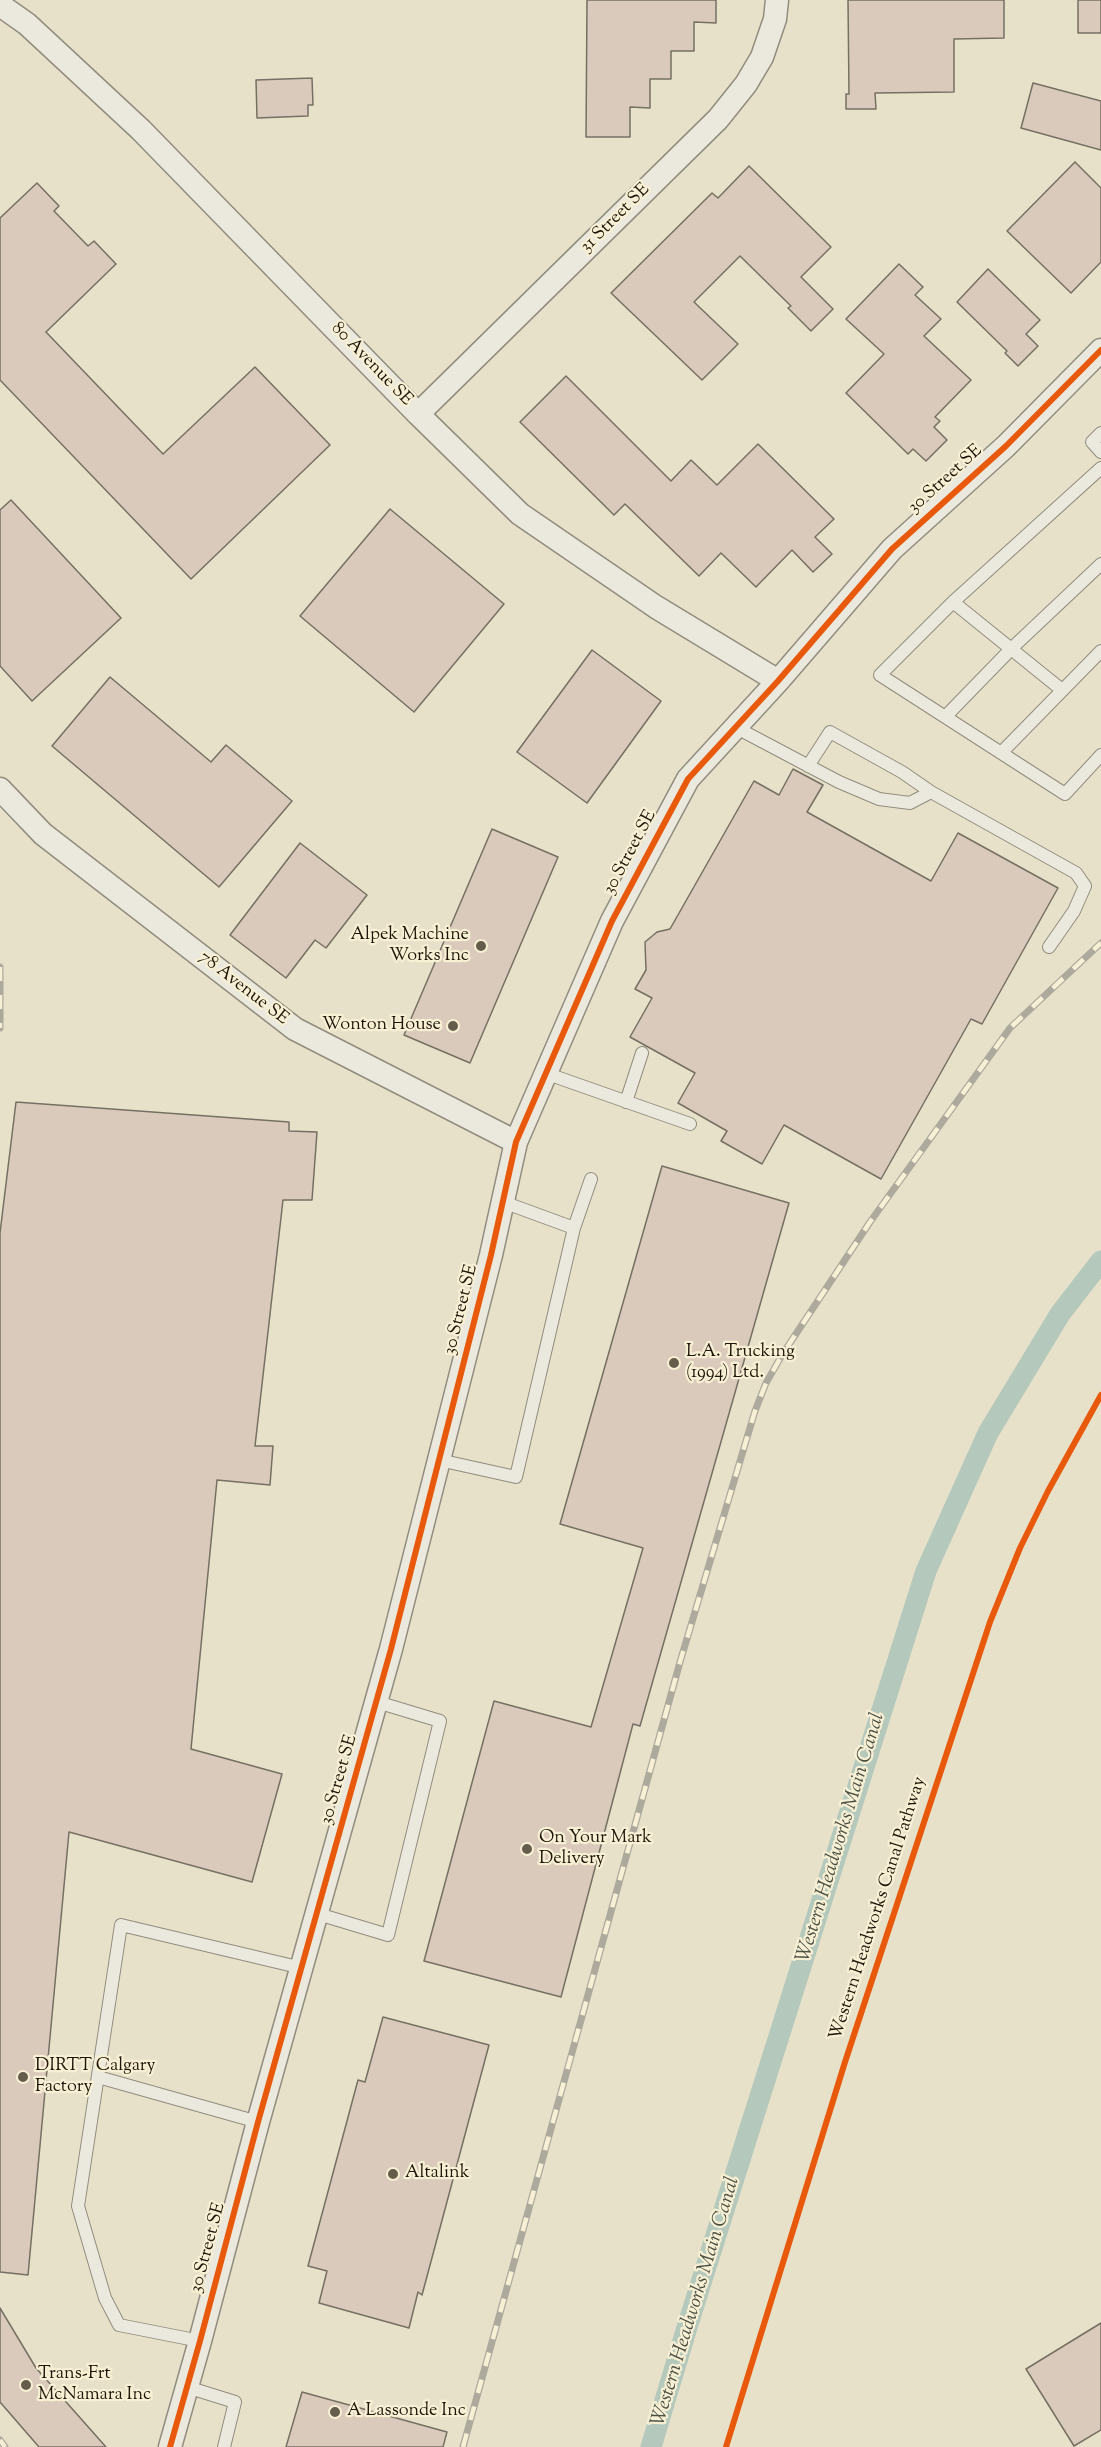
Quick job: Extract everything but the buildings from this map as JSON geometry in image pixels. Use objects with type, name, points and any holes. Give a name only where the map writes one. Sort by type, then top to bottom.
[{"type":"street","name":"31 Street SE","points":[[418,414],[718,119],[746,84],[762,57],[775,19],[777,0]]},
{"type":"street","name":"80 Avenue SE","points":[[0,4],[27,24],[141,130],[418,414],[520,514],[656,607],[778,681]]},
{"type":"street","name":"30 Street SE","points":[[170,2447],[258,2122],[377,1702],[439,1460],[516,1142],[612,921],[688,779],[778,681],[892,549],[1006,446],[1099,354]]},
{"type":"street","name":"78 Avenue SE","points":[[0,789],[43,834],[295,1029],[516,1142]]},
{"type":"lane","points":[[1101,433],[1092,442],[1101,452]]},
{"type":"lane","points":[[1101,468],[953,602],[880,675],[1065,794],[1101,755]]},
{"type":"lane","points":[[945,717],[1012,648],[1101,564]]},
{"type":"lane","points":[[953,602],[1062,690]]},
{"type":"lane","points":[[1001,753],[1101,651]]},
{"type":"lane","points":[[735,728],[879,800],[910,803],[931,792]]},
{"type":"lane","points":[[808,766],[830,732],[902,772],[931,792],[1076,873],[1085,886],[1074,911],[1049,947]]},
{"type":"lane","points":[[627,1102],[642,1053]]},
{"type":"lane","points":[[545,1073],[690,1124]]},
{"type":"lane","points":[[439,1460],[516,1477],[574,1228],[591,1179]]},
{"type":"lane","points":[[503,1202],[574,1228]]},
{"type":"lane","points":[[318,1914],[388,1935],[440,1721],[377,1702]]},
{"type":"lane","points":[[200,2341],[119,2325],[105,2298],[78,2206],[121,1925],[302,1968]]},
{"type":"lane","points":[[98,2078],[258,2122]]},
{"type":"lane","points":[[187,2387],[235,2402],[224,2447]]},
{"type":"waterway","name":"Western Headworks Main Canal","points":[[651,2447],[926,1571],[988,1433],[1060,1314],[1101,1261]]},
{"type":"railway","points":[[463,2447],[680,1662],[755,1411],[766,1383],[870,1222],[1010,1028],[1101,943]]},
{"type":"railway","points":[[0,967],[0,1028]]},
{"type":"railway","points":[[0,2440],[5,2447]]},
{"type":"cycle path","points":[[170,2447],[258,2122],[391,1649],[491,1255],[516,1142],[612,921],[688,779],[778,681],[892,549],[1006,446],[1101,350]]},
{"type":"cycle path","name":"Western Headworks Canal Pathway","points":[[726,2447],[845,2062],[990,1622],[1020,1548],[1048,1491],[1101,1395]]},
{"type":"place","name":"Alpek Machine Works Inc","points":[[481,946]]},
{"type":"place","name":"Wonton House","points":[[453,1026]]},
{"type":"place","name":"L.A. Trucking (1994) Ltd.","points":[[674,1363]]},
{"type":"place","name":"On Your Mark Delivery","points":[[527,1849]]},
{"type":"place","name":"DIRTT Calgary Factory","points":[[23,2077]]},
{"type":"place","name":"Altalink","points":[[393,2174]]},
{"type":"place","name":"Trans-Frt McNamara Inc","points":[[26,2385]]},
{"type":"place","name":"A Lassonde Inc","points":[[335,2412]]}]
